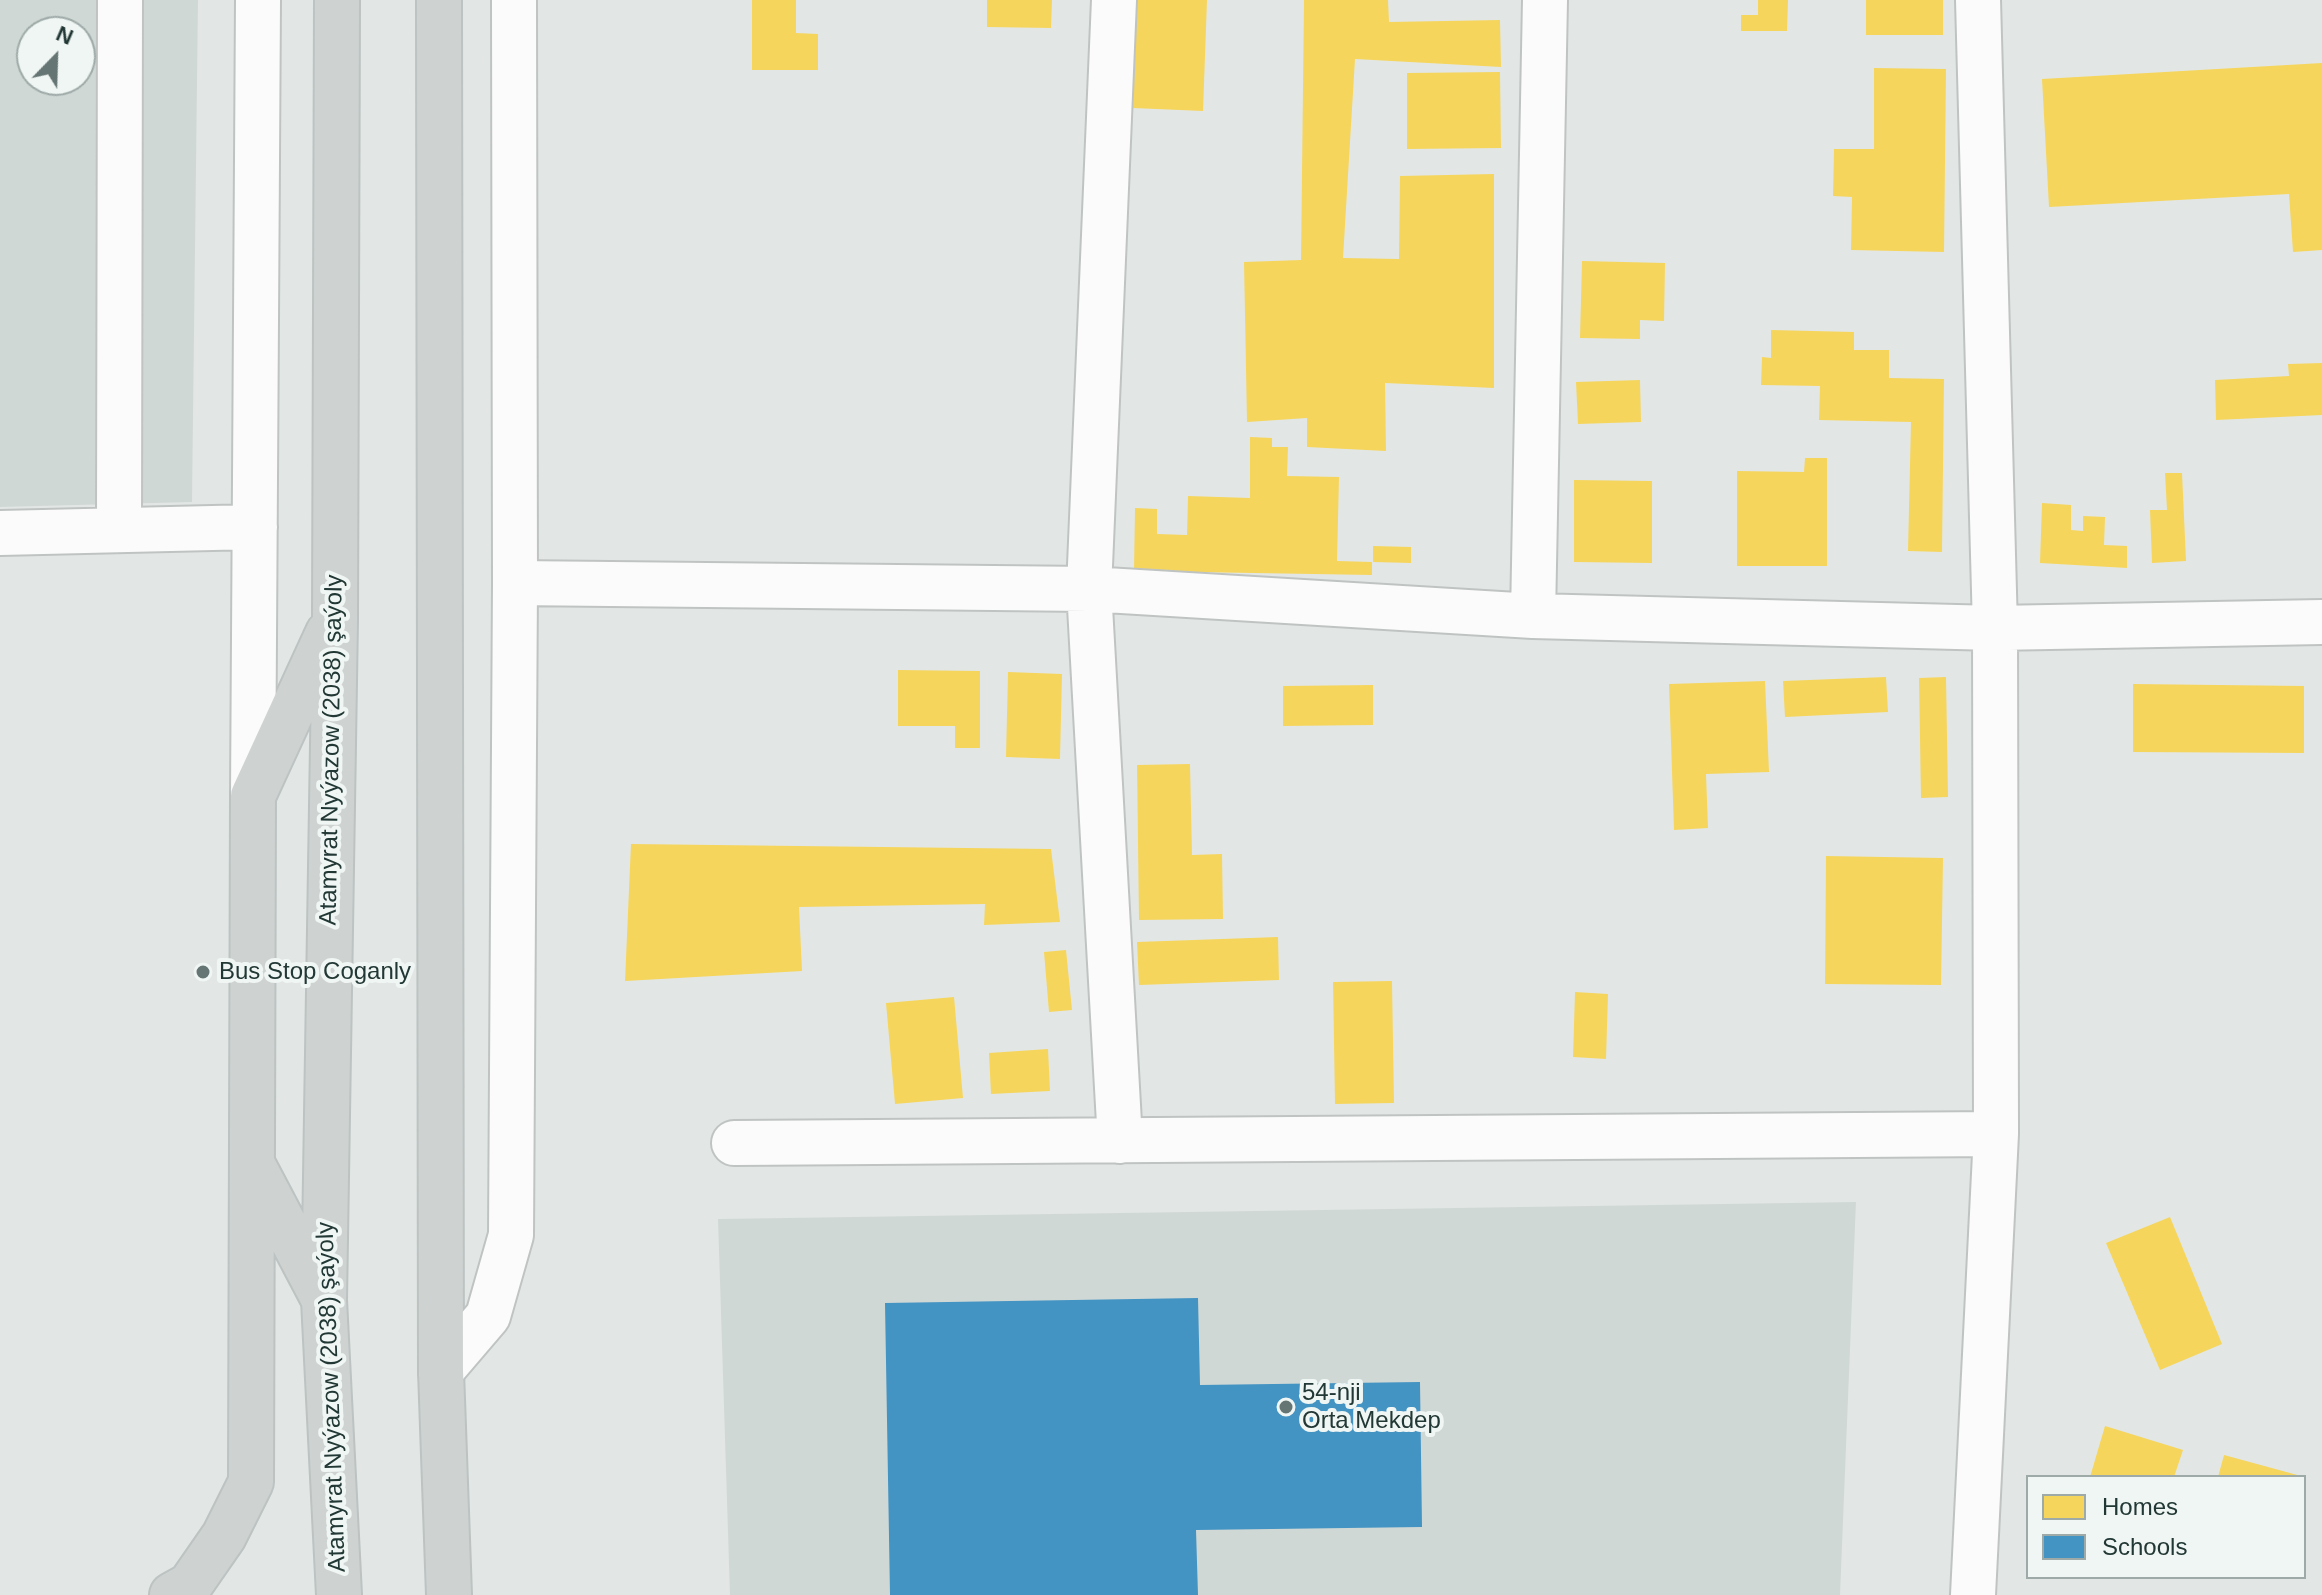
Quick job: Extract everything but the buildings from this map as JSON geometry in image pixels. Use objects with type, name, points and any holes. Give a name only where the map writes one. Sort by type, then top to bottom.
[{"type":"main road","name":"Atamyrat Nyýazow (2038) şaýoly","points":[[337,0],[335,620],[324,1300],[339,1595]]},
{"type":"main road","points":[[439,0],[441,1371],[449,1595]]},
{"type":"main road","points":[[172,1595],[190,1585],[224,1536],[251,1482],[253,796],[335,620]]},
{"type":"main road","points":[[252,1163],[324,1300]]},
{"type":"street","points":[[119,528],[120,0]]},
{"type":"street","points":[[253,796],[258,0]]},
{"type":"street","points":[[441,1371],[488,1316],[511,1235],[515,583],[514,0]]},
{"type":"street","points":[[1114,0],[1089,589],[1120,1141]]},
{"type":"street","points":[[1533,616],[1545,0]]},
{"type":"street","points":[[1973,1595],[1996,1134],[1995,628],[1978,0]]},
{"type":"street","points":[[0,533],[255,527]]},
{"type":"street","points":[[515,583],[1089,589],[1533,616],[1995,628],[2322,622]]},
{"type":"street","points":[[734,1143],[1996,1134]]},
{"type":"shaded area","points":[[0,0],[198,0],[192,502],[0,507]]},
{"type":"shaded area","name":"54-nji Orta Mekdep","points":[[1856,1202],[1840,1595],[730,1595],[718,1219]]},
{"type":"place","name":"Bus Stop Coganly","points":[[203,972]]},
{"type":"place","name":"54-nji Orta Mekdep","points":[[1286,1407]]}]
